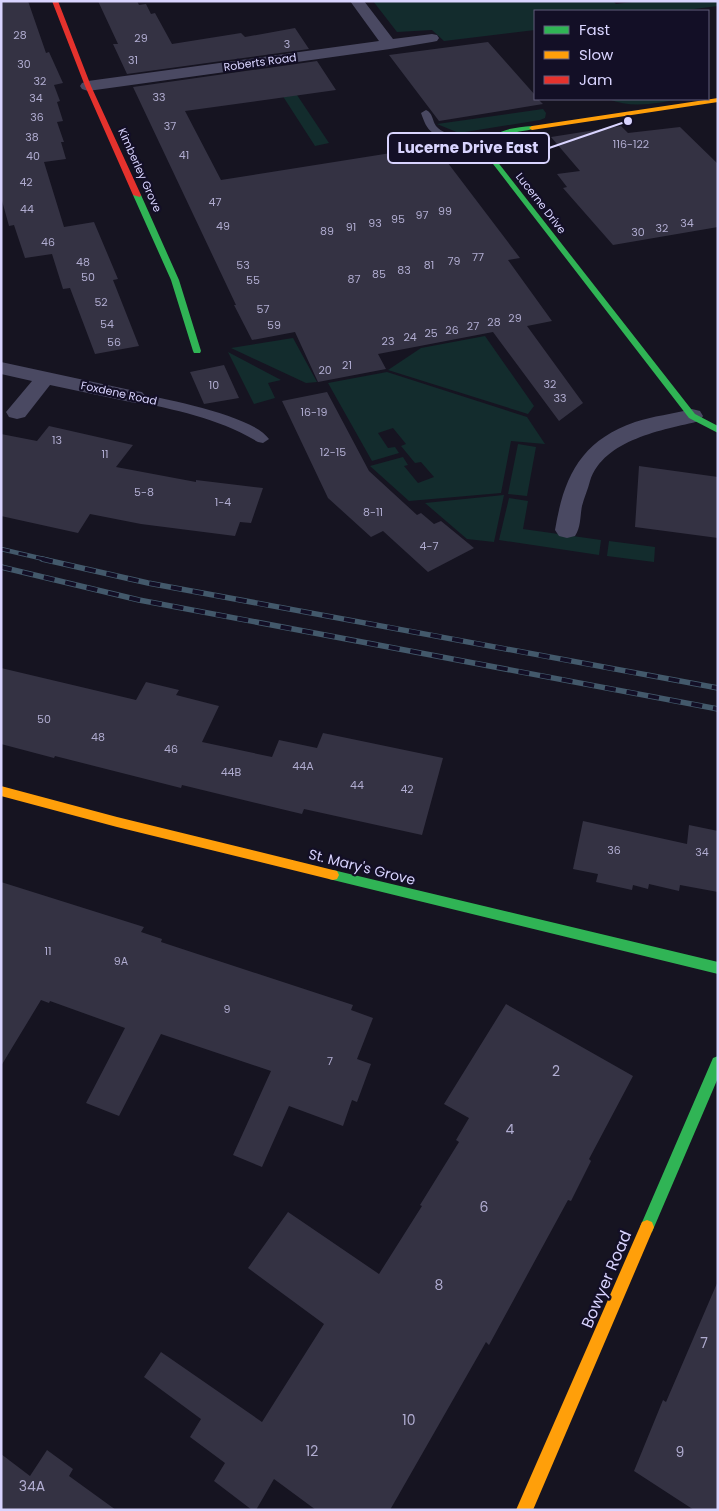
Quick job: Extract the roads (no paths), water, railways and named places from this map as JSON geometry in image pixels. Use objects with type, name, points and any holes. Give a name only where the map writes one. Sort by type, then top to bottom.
[{"type":"street","name":"Kimberley Grove","points":[[55,1],[88,86],[176,280],[196,351]]},
{"type":"street","points":[[357,1],[390,44]]},
{"type":"street","name":"Roberts Road","points":[[88,86],[432,38]]},
{"type":"street","points":[[488,141],[493,136],[509,131],[718,100]]},
{"type":"street","name":"Lucerne Drive","points":[[488,141],[486,151],[490,157],[692,416],[718,430]]},
{"type":"street","name":"Foxdene Road","points":[[1,368],[136,396]]},
{"type":"street","points":[[17,412],[45,378]]},
{"type":"street","points":[[567,530],[571,504],[581,475],[594,456],[623,436],[643,426],[692,416]]},
{"type":"street","name":"St. Mary's Grove","points":[[1,791],[117,822],[718,968]]},
{"type":"street","name":"Bowyer Road","points":[[524,1510],[718,1062]]},
{"type":"lane","points":[[426,112],[432,128],[439,132],[454,137],[488,141]]},
{"type":"lane","name":"Foxdene Road","points":[[136,396],[193,408],[241,425],[262,439]]},
{"type":"railway","points":[[1,549],[48,560]]},
{"type":"railway","points":[[42,559],[148,583],[718,688]]},
{"type":"railway","points":[[1,567],[139,600],[718,709]]},
{"type":"place","name":"Lucerne Drive East","points":[[628,121]]}]
